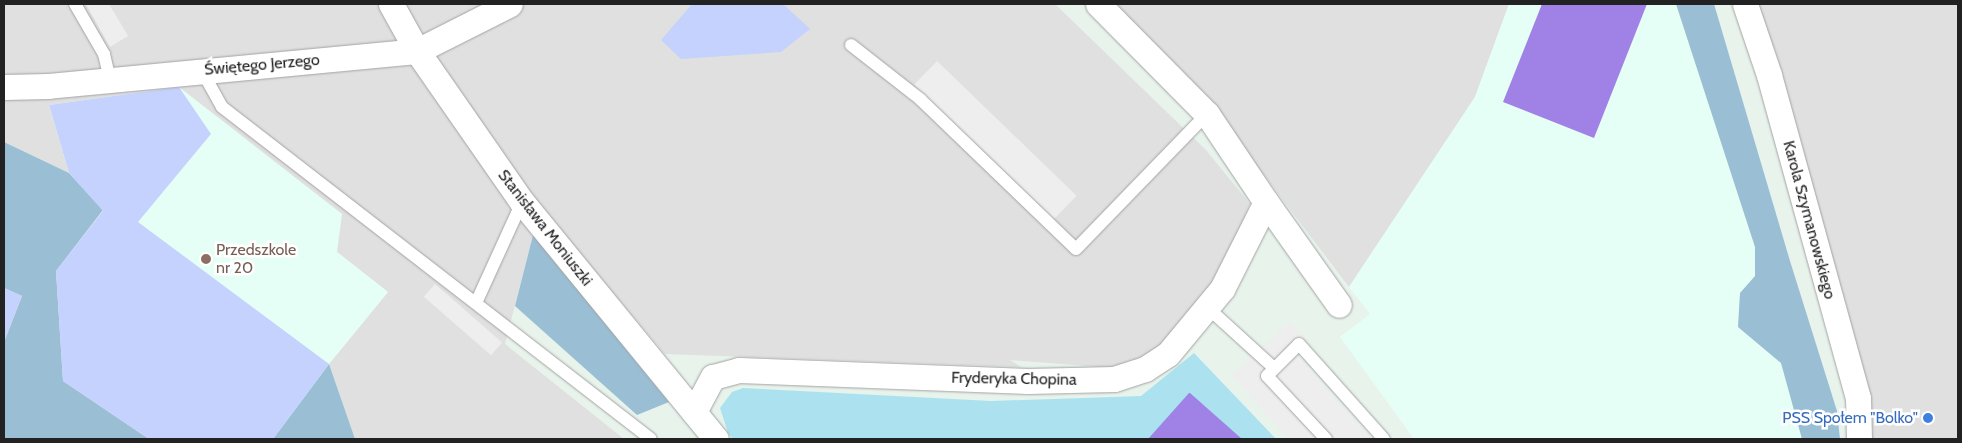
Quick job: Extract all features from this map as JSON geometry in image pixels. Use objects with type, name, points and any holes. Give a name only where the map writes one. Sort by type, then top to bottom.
[{"type":"street","name":"Stanisława Moniuszki","points":[[391,4],[417,51],[522,202],[716,439]]},
{"type":"street","name":"Świętego Jerzego","points":[[4,87],[110,80],[417,51],[510,4]]},
{"type":"street","points":[[1098,4],[1207,114],[1339,305]]},
{"type":"street","name":"Karola Szymanowskiego","points":[[1745,4],[1769,75],[1858,398],[1859,439]]},
{"type":"street","name":"Fryderyka Chopina","points":[[694,412],[712,377],[739,370],[1028,381],[1114,378],[1145,369],[1168,354],[1222,289],[1266,202]]},
{"type":"lane","points":[[75,4],[104,54],[110,80]]},
{"type":"lane","points":[[850,45],[920,99],[1076,249],[1207,114]]},
{"type":"lane","points":[[202,71],[222,107],[651,439]]},
{"type":"lane","points":[[476,303],[522,202]]},
{"type":"lane","points":[[1208,308],[1274,368]]},
{"type":"lane","points":[[1326,439],[1267,376],[1299,344],[1384,439]]},
{"type":"shaded area","points":[[4,4],[1055,4],[1206,150],[1250,204],[1213,296],[1167,349],[1128,369],[1010,360],[1021,367],[665,354],[540,207],[505,344],[624,439],[355,439],[329,364],[388,292],[337,252],[49,106],[69,173],[4,142]]},
{"type":"shaded area","points":[[86,4],[109,4],[128,36],[110,47]]},
{"type":"shaded area","points":[[692,4],[783,4],[810,29],[781,52],[681,59],[661,40]]},
{"type":"shaded area","points":[[1097,4],[1509,4],[1475,97],[1349,287],[1247,153]]},
{"type":"shaded area","points":[[1509,4],[1676,4],[1755,247],[1755,276],[1740,293],[1738,327],[1781,363],[1802,439],[1414,439],[1340,337],[1370,314],[1349,287],[1475,97]]},
{"type":"shaded area","points":[[1542,4],[1647,4],[1594,138],[1503,102]]},
{"type":"shaded area","points":[[1676,4],[1714,4],[1790,261],[1837,411],[1840,439],[1802,439],[1781,363],[1738,327],[1740,293],[1755,276],[1755,247]]},
{"type":"shaded area","points":[[1758,4],[1958,4],[1958,439],[1861,439],[1864,375]]},
{"type":"shaded area","points":[[937,61],[1077,196],[1054,220],[914,85]]},
{"type":"shaded area","name":"Przedszkole nr 20","points":[[179,87],[342,214],[337,252],[388,292],[329,364],[273,439],[149,439],[103,211],[69,173],[49,105]]},
{"type":"shaded area","name":"Przedszkole nr 20","points":[[179,87],[211,134],[138,222],[329,364],[273,439],[149,439],[63,381],[56,271],[103,211],[69,173],[49,105]]},
{"type":"shaded area","points":[[4,142],[69,173],[103,210],[56,271],[63,381],[149,439],[4,439],[4,342],[22,296],[4,288]]},
{"type":"shaded area","points":[[533,235],[669,402],[637,415],[515,306]]},
{"type":"shaded area","points":[[435,284],[502,342],[491,355],[424,297]]},
{"type":"shaded area","points":[[4,288],[22,296],[4,342]]},
{"type":"shaded area","points":[[1290,322],[1308,341],[1295,354],[1372,439],[1289,439],[1231,375]]},
{"type":"shaded area","points":[[1194,353],[1276,439],[733,439],[728,433],[720,408],[732,392],[743,388],[991,401],[1141,396]]},
{"type":"shaded area","points":[[329,364],[355,439],[273,439]]},
{"type":"shaded area","points":[[1190,393],[1242,439],[1148,439]]},
{"type":"place","name":"Przedszkole nr 20","points":[[206,259]]},
{"type":"place","name":"PSS Społem \"Bolko\"","points":[[1928,418]]}]
